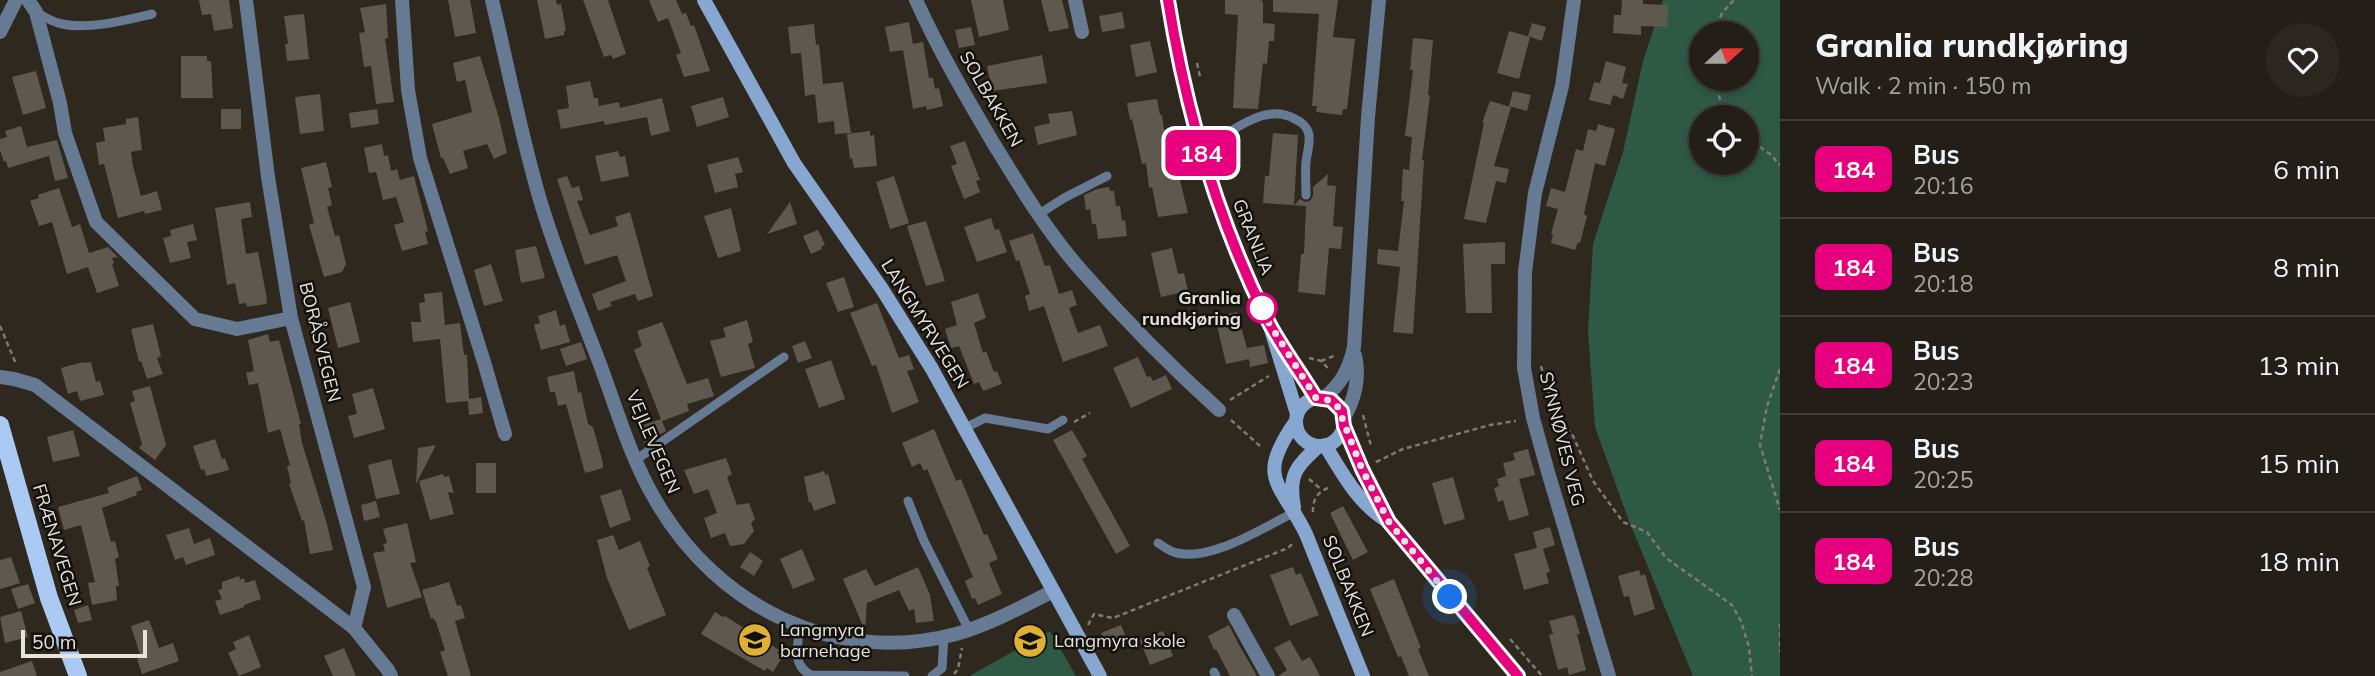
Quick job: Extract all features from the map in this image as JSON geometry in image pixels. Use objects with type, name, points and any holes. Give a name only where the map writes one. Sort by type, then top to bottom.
[{"type":"main road","name":"FRÆNAVEGEN","points":[[0,425],[49,598],[78,676]]},
{"type":"street","points":[[0,32],[16,0]]},
{"type":"street","name":"BORÅSVEGEN","points":[[246,0],[268,177],[291,318],[364,587],[354,628]]},
{"type":"street","points":[[402,0],[408,90],[420,158],[505,434]]},
{"type":"street","name":"VEJLEVEGEN","points":[[492,0],[544,212],[636,459],[655,500],[686,547],[702,564],[756,606],[800,627],[871,641],[894,642],[944,636],[969,629],[1053,591]]},
{"type":"street","name":"LANGMYRVEGEN","points":[[704,0],[794,163],[882,289],[932,369],[1100,676]]},
{"type":"street","name":"SOLBAKKEN","points":[[916,0],[962,90],[1012,175],[1039,214],[1079,268],[1178,372],[1219,410]]},
{"type":"street","points":[[1075,0],[1082,32]]},
{"type":"street","name":"GRANLIA","points":[[1168,0],[1199,148],[1235,248],[1269,323],[1296,417],[1297,430],[1310,444],[1322,446],[1373,513],[1389,522]]},
{"type":"street","points":[[1322,446],[1338,438],[1355,395],[1357,376],[1354,347],[1368,117],[1379,0]]},
{"type":"street","name":"SYNNØVES VEG","points":[[1574,0],[1562,86],[1535,194],[1525,272],[1524,368],[1533,418],[1609,676]]},
{"type":"street","points":[[32,6],[60,103],[65,133],[96,222],[195,320],[237,329],[291,318]]},
{"type":"street","name":"GRANLIA","points":[[1269,323],[1320,398],[1337,405],[1362,469],[1389,522],[1518,676]]},
{"type":"street","points":[[1296,417],[1301,406],[1334,390],[1346,374],[1354,347]]},
{"type":"street","points":[[0,377],[35,385],[354,628],[391,676]]},
{"type":"street","name":"SOLBAKKEN","points":[[1296,417],[1283,439],[1273,466],[1279,487],[1295,512],[1363,676]]},
{"type":"street","name":"SOLBAKKEN","points":[[1295,512],[1291,492],[1296,470],[1322,446]]},
{"type":"street","points":[[1234,615],[1268,676]]},
{"type":"lane","points":[[32,6],[49,20],[72,25],[106,23],[152,14]]},
{"type":"lane","points":[[1199,148],[1254,118],[1269,115],[1290,116],[1308,130],[1310,138],[1306,159],[1306,195]]},
{"type":"lane","points":[[1039,214],[1107,176]]},
{"type":"lane","points":[[636,459],[784,358]]},
{"type":"lane","points":[[965,428],[985,418],[1048,429],[1065,423]]},
{"type":"lane","points":[[908,501],[924,541],[969,629]]},
{"type":"lane","points":[[1158,543],[1177,553],[1198,554],[1231,542],[1295,512]]},
{"type":"lane","points":[[800,627],[796,659],[804,671],[811,675],[905,676]]},
{"type":"lane","points":[[932,676],[942,668],[944,636]]},
{"type":"path","points":[[1718,21],[1734,0]]},
{"type":"path","points":[[1195,57],[1201,82]]},
{"type":"path","points":[[1759,146],[1780,165]]},
{"type":"path","points":[[0,326],[16,364]]},
{"type":"path","points":[[1309,358],[1321,361],[1336,374]]},
{"type":"path","points":[[1540,363],[1555,413],[1573,436],[1593,481],[1623,522],[1647,532],[1666,558],[1732,605],[1741,621],[1749,647],[1752,676]]},
{"type":"path","points":[[1780,369],[1767,406],[1760,444],[1780,510]]},
{"type":"path","points":[[1260,446],[1219,410],[1239,394],[1271,375]]},
{"type":"path","points":[[1065,423],[1090,413]]},
{"type":"path","points":[[1363,413],[1372,450]]},
{"type":"path","points":[[1379,460],[1490,425],[1533,418]]},
{"type":"path","points":[[1309,479],[1322,490]]},
{"type":"path","points":[[1315,517],[1312,509],[1314,500],[1322,490],[1331,486],[1339,495]]},
{"type":"path","points":[[1080,639],[1094,614],[1113,618],[1288,548],[1299,537]]},
{"type":"path","points":[[1780,624],[1780,652]]},
{"type":"path","points":[[1506,636],[1542,676]]},
{"type":"path","points":[[953,676],[958,668],[962,648]]},
{"type":"green space","points":[[1663,0],[1780,0],[1780,676],[1693,676],[1629,521],[1595,427],[1588,331],[1593,244],[1623,152],[1643,61]]},
{"type":"green space","points":[[1050,631],[1076,676],[971,676],[971,675]]},
{"type":"building","points":[[199,0],[229,0],[233,28],[214,31],[211,14],[202,15]]},
{"type":"building","points":[[448,0],[470,0],[476,33],[455,37]]},
{"type":"building","points":[[537,0],[556,0],[557,5],[561,4],[566,31],[564,35],[545,39]]},
{"type":"building","points":[[583,0],[608,0],[626,54],[613,59],[611,55],[604,57]]},
{"type":"building","points":[[649,0],[676,0],[682,14],[686,13],[691,26],[694,25],[710,71],[684,77],[676,55],[681,53],[668,18],[658,22]]},
{"type":"building","points":[[971,0],[1003,0],[1009,30],[979,37]]},
{"type":"building","points":[[1041,0],[1062,0],[1069,28],[1049,32]]},
{"type":"building","points":[[1225,0],[1261,0],[1263,23],[1275,24],[1274,41],[1269,41],[1267,64],[1263,63],[1258,109],[1233,108],[1238,15],[1225,14]]},
{"type":"building","points":[[1273,0],[1338,0],[1333,37],[1355,39],[1347,109],[1343,109],[1342,115],[1316,112],[1317,106],[1312,106],[1319,14],[1273,12]]},
{"type":"building","points":[[1622,0],[1643,0],[1643,4],[1668,5],[1667,27],[1641,26],[1641,35],[1613,33],[1614,15],[1621,15]]},
{"type":"building","points":[[386,4],[388,38],[385,39],[394,102],[376,104],[371,66],[364,67],[359,33],[365,32],[360,8]]},
{"type":"building","points":[[1122,12],[1125,28],[1102,32],[1099,16]]},
{"type":"building","points":[[304,14],[309,59],[287,61],[285,44],[288,44],[284,16]]},
{"type":"building","points":[[909,22],[913,44],[923,42],[929,78],[933,78],[935,89],[939,88],[943,106],[927,110],[926,106],[913,109],[903,50],[890,52],[885,27]]},
{"type":"building","points":[[1532,23],[1546,27],[1542,41],[1528,36]]},
{"type":"building","points":[[814,24],[823,84],[843,82],[851,133],[835,134],[834,121],[818,123],[815,94],[805,96],[801,53],[791,54],[788,27]]},
{"type":"building","points":[[971,27],[975,45],[959,48],[955,30]]},
{"type":"building","points":[[1509,31],[1530,37],[1519,79],[1497,73]]},
{"type":"building","points":[[1413,38],[1433,40],[1422,160],[1413,334],[1393,332],[1400,267],[1377,264],[1378,249],[1398,251],[1404,201],[1401,201],[1403,169],[1409,170],[1412,137],[1405,136],[1413,70],[1410,70]]},
{"type":"building","points":[[1150,41],[1157,72],[1136,77],[1130,45]]},
{"type":"building","points":[[1042,55],[1047,83],[992,91],[987,66]]},
{"type":"building","points":[[181,56],[207,56],[207,61],[211,61],[213,98],[181,98]]},
{"type":"building","points":[[480,56],[507,153],[494,159],[487,144],[463,151],[468,168],[450,174],[441,158],[432,124],[472,112],[465,80],[457,82],[453,63]]},
{"type":"building","points":[[1606,61],[1626,67],[1622,83],[1628,84],[1623,99],[1613,95],[1610,105],[1589,100],[1594,82],[1600,83]]},
{"type":"building","points":[[36,71],[46,108],[23,115],[12,77]]},
{"type":"building","points":[[590,81],[599,106],[619,102],[620,108],[662,98],[670,131],[651,136],[647,117],[605,125],[604,121],[561,129],[557,110],[569,108],[566,86]]},
{"type":"building","points":[[1513,91],[1531,95],[1527,111],[1509,106]]},
{"type":"building","points":[[320,94],[324,131],[300,134],[295,97]]},
{"type":"building","points":[[723,97],[729,117],[697,127],[691,106]]},
{"type":"building","points":[[1157,99],[1188,213],[1158,217],[1152,187],[1149,188],[1146,163],[1142,164],[1132,119],[1130,120],[1127,103]]},
{"type":"building","points":[[1490,101],[1511,107],[1494,166],[1509,169],[1506,183],[1496,181],[1486,223],[1464,219],[1482,123]]},
{"type":"building","points":[[221,109],[241,109],[241,129],[221,129]]},
{"type":"building","points":[[377,109],[379,124],[351,128],[349,113]]},
{"type":"building","points":[[1072,111],[1077,135],[1038,145],[1034,127],[1050,123],[1048,114]]},
{"type":"building","points":[[138,117],[142,150],[131,152],[133,166],[141,196],[157,191],[162,210],[145,214],[144,211],[118,218],[104,164],[99,165],[96,143],[105,141],[103,128],[126,124],[126,119]]},
{"type":"building","points":[[1598,124],[1615,129],[1605,166],[1595,163],[1584,214],[1587,216],[1580,243],[1578,242],[1575,250],[1551,243],[1558,209],[1546,206],[1551,188],[1565,192],[1576,149],[1583,151],[1588,129],[1596,131]]},
{"type":"building","points":[[21,126],[27,147],[57,140],[68,178],[55,181],[49,156],[8,168],[0,150],[0,139],[7,137],[5,131]]},
{"type":"building","points":[[870,131],[870,136],[874,135],[877,166],[854,168],[852,158],[850,159],[847,134]]},
{"type":"building","points":[[1273,133],[1298,135],[1294,205],[1300,199],[1310,201],[1313,187],[1328,174],[1327,185],[1336,186],[1333,226],[1343,227],[1341,249],[1329,248],[1325,295],[1298,292],[1301,254],[1304,254],[1306,206],[1263,203],[1265,176],[1269,176]]},
{"type":"building","points":[[965,141],[980,180],[976,181],[980,192],[964,199],[951,166],[957,164],[950,146]]},
{"type":"building","points":[[382,144],[384,156],[388,155],[391,171],[397,169],[400,180],[414,176],[428,231],[425,232],[428,244],[402,251],[394,225],[404,222],[396,197],[383,200],[376,172],[369,173],[364,148]]},
{"type":"building","points":[[618,151],[620,157],[625,156],[629,176],[601,182],[595,156]]},
{"type":"building","points":[[738,157],[743,172],[735,174],[738,187],[715,193],[707,165]]},
{"type":"building","points":[[326,162],[332,187],[328,188],[332,205],[327,207],[335,236],[339,235],[346,264],[342,272],[324,277],[309,225],[314,223],[301,168]]},
{"type":"building","points":[[567,176],[572,188],[579,186],[583,200],[577,201],[590,235],[618,226],[615,217],[630,212],[653,296],[638,301],[635,294],[610,302],[612,306],[598,311],[592,294],[626,281],[617,255],[585,265],[557,179]]},
{"type":"building","points":[[894,176],[909,223],[890,229],[876,182]]},
{"type":"building","points":[[1109,187],[1110,191],[1114,191],[1116,206],[1120,206],[1127,236],[1098,239],[1090,209],[1086,210],[1084,195]]},
{"type":"building","points":[[59,188],[72,227],[80,224],[89,253],[108,247],[118,257],[112,258],[112,264],[119,286],[97,293],[88,267],[67,274],[52,222],[39,226],[30,201],[39,198],[38,195]]},
{"type":"building","points":[[250,202],[252,217],[241,219],[246,254],[258,252],[267,299],[266,304],[247,307],[246,303],[239,304],[235,283],[227,285],[215,208]]},
{"type":"building","points":[[790,202],[797,224],[767,234]]},
{"type":"building","points":[[731,208],[741,251],[718,258],[704,216]]},
{"type":"building","points":[[991,218],[995,230],[999,229],[1007,252],[977,262],[964,227]]},
{"type":"building","points":[[926,221],[945,281],[926,286],[907,226]]},
{"type":"building","points":[[193,224],[197,240],[187,242],[191,258],[170,263],[163,238],[171,236],[170,230]]},
{"type":"building","points":[[818,230],[825,245],[811,254],[803,236]]},
{"type":"building","points":[[1033,233],[1045,266],[1050,265],[1059,294],[1072,290],[1077,305],[1069,308],[1078,333],[1100,325],[1108,346],[1063,362],[1044,306],[1029,311],[1025,296],[1030,294],[1019,260],[1016,261],[1009,241]]},
{"type":"building","points":[[1505,242],[1505,264],[1491,264],[1492,313],[1466,313],[1463,244]]},
{"type":"building","points":[[536,246],[545,278],[521,283],[515,250]]},
{"type":"building","points":[[1172,248],[1178,274],[1184,273],[1188,291],[1161,297],[1151,253]]},
{"type":"building","points":[[491,264],[503,301],[484,306],[474,270]]},
{"type":"building","points":[[844,277],[854,307],[838,312],[826,283]]},
{"type":"building","points":[[442,292],[445,325],[460,323],[464,355],[467,355],[469,399],[481,397],[483,413],[469,415],[468,401],[446,403],[440,339],[413,342],[411,322],[421,322],[419,303],[425,302],[424,294]]},
{"type":"building","points":[[978,293],[986,318],[974,323],[983,353],[986,351],[1002,384],[983,391],[979,382],[974,384],[959,346],[951,348],[945,329],[957,325],[951,302]]},
{"type":"building","points":[[350,302],[360,342],[338,348],[328,308]]},
{"type":"building","points":[[877,303],[899,358],[909,355],[914,369],[907,371],[919,402],[892,413],[876,365],[872,366],[850,313]]},
{"type":"building","points":[[556,310],[560,326],[565,324],[570,342],[541,350],[534,325],[540,323],[538,316]]},
{"type":"building","points":[[1237,312],[1247,348],[1264,345],[1268,363],[1250,367],[1249,359],[1226,364],[1215,317]]},
{"type":"building","points":[[747,320],[753,342],[748,344],[755,368],[721,377],[710,341],[726,337],[723,328]]},
{"type":"building","points":[[662,322],[687,384],[708,378],[714,396],[687,404],[689,411],[662,421],[666,431],[644,443],[638,427],[661,419],[634,350],[642,346],[637,331]]},
{"type":"building","points":[[153,324],[161,356],[157,358],[163,374],[147,379],[141,361],[139,362],[131,329]]},
{"type":"building","points":[[268,334],[270,342],[279,340],[301,424],[302,443],[333,550],[310,554],[304,520],[302,521],[289,484],[287,466],[290,465],[280,429],[268,433],[258,383],[249,385],[246,373],[254,371],[248,340]]},
{"type":"building","points":[[805,341],[812,358],[798,363],[792,346]]},
{"type":"building","points":[[581,342],[587,359],[566,366],[560,349]]},
{"type":"building","points":[[1138,357],[1147,377],[1150,376],[1153,381],[1166,375],[1172,389],[1131,408],[1113,368]]},
{"type":"building","points":[[831,360],[845,399],[819,408],[805,369]]},
{"type":"building","points":[[91,362],[96,382],[100,381],[104,395],[80,401],[77,391],[68,394],[61,368]]},
{"type":"building","points":[[574,371],[578,393],[581,392],[588,424],[593,427],[603,463],[603,468],[585,473],[566,404],[558,406],[555,392],[550,392],[547,377]]},
{"type":"building","points":[[150,386],[166,445],[155,460],[139,448],[142,444],[130,403],[135,401],[132,391]]},
{"type":"building","points":[[373,388],[385,429],[354,438],[348,416],[357,414],[352,394]]},
{"type":"building","points":[[934,429],[956,481],[961,479],[984,535],[987,534],[998,559],[989,563],[1002,594],[978,605],[975,598],[972,599],[965,581],[973,577],[927,469],[924,471],[920,463],[912,467],[902,443]]},
{"type":"building","points":[[73,430],[80,456],[53,462],[47,437]]},
{"type":"building","points":[[1072,430],[1087,456],[1082,459],[1130,546],[1116,554],[1053,440]]},
{"type":"building","points":[[215,439],[229,470],[206,476],[204,469],[201,470],[193,446]]},
{"type":"building","points":[[436,445],[416,484],[418,448]]},
{"type":"building","points":[[1528,449],[1535,475],[1519,479],[1529,515],[1509,521],[1503,500],[1498,502],[1494,488],[1499,486],[1497,479],[1506,476],[1503,463],[1515,460],[1513,453]]},
{"type":"building","points":[[726,458],[732,474],[727,477],[737,505],[749,503],[755,519],[751,523],[754,531],[744,544],[730,546],[725,533],[711,538],[704,518],[717,513],[708,489],[694,494],[684,470]]},
{"type":"building","points":[[391,459],[400,494],[376,499],[368,465]]},
{"type":"building","points":[[476,463],[496,463],[496,493],[476,493]]},
{"type":"building","points":[[824,471],[825,475],[828,474],[836,503],[814,511],[811,502],[809,503],[804,477]]},
{"type":"building","points":[[443,474],[444,477],[449,476],[454,493],[448,492],[454,514],[430,520],[419,481]]},
{"type":"building","points":[[137,476],[142,490],[136,492],[137,495],[102,508],[111,542],[115,541],[119,557],[115,559],[119,586],[116,586],[117,600],[92,605],[88,583],[95,582],[81,525],[64,530],[58,507],[109,493],[107,488]]},
{"type":"building","points":[[1453,477],[1465,519],[1444,525],[1432,483]]},
{"type":"building","points":[[621,489],[631,520],[610,528],[600,496]]},
{"type":"building","points":[[376,501],[380,517],[364,521],[361,505]]},
{"type":"building","points":[[1343,506],[1368,552],[1353,560],[1330,513]]},
{"type":"building","points":[[407,523],[416,562],[410,563],[422,597],[387,608],[373,553],[385,551],[383,544],[387,543],[383,529]]},
{"type":"building","points":[[1550,527],[1555,545],[1543,549],[1550,572],[1546,573],[1549,583],[1524,590],[1514,554],[1537,548],[1533,532]]},
{"type":"building","points":[[189,528],[194,544],[210,538],[215,555],[186,565],[183,557],[175,560],[166,535]]},
{"type":"building","points":[[613,535],[619,550],[640,541],[650,566],[647,568],[666,615],[629,630],[607,578],[597,540]]},
{"type":"building","points":[[802,549],[815,580],[793,589],[780,559]]},
{"type":"building","points":[[750,552],[763,561],[754,576],[740,567]]},
{"type":"building","points":[[11,557],[20,583],[0,589],[0,560]]},
{"type":"building","points":[[918,567],[930,595],[934,621],[916,623],[914,609],[909,611],[899,590],[867,603],[865,631],[843,579],[866,569],[875,586]]},
{"type":"building","points":[[1293,567],[1296,575],[1301,573],[1319,615],[1290,626],[1270,575]]},
{"type":"building","points":[[1639,570],[1641,576],[1645,574],[1655,609],[1634,616],[1629,596],[1624,597],[1618,576]]},
{"type":"building","points":[[239,576],[240,580],[244,578],[245,583],[255,580],[261,599],[220,615],[215,601],[222,599],[218,590],[222,589],[222,582]]},
{"type":"building","points":[[1394,579],[1429,676],[1409,676],[1401,656],[1398,657],[1370,589]]},
{"type":"building","points":[[449,582],[457,606],[461,605],[465,618],[455,621],[471,676],[448,676],[440,652],[445,650],[422,590]]},
{"type":"building","points":[[28,584],[35,603],[18,609],[11,589]]},
{"type":"building","points":[[88,605],[92,620],[78,623],[74,610]]},
{"type":"building","points":[[21,611],[28,637],[5,643],[0,617]]},
{"type":"building","points":[[715,612],[779,650],[777,653],[783,656],[773,672],[767,668],[765,671],[701,634]]},
{"type":"building","points":[[1572,615],[1580,634],[1577,634],[1586,670],[1569,675],[1567,667],[1558,670],[1549,635],[1553,634],[1549,621]]},
{"type":"building","points":[[149,620],[159,648],[173,643],[179,661],[142,674],[137,659],[141,658],[131,626]]},
{"type":"building","points":[[1121,625],[1126,637],[1106,645],[1101,633]]},
{"type":"building","points":[[1229,625],[1257,676],[1230,676],[1216,649],[1214,650],[1208,636]]},
{"type":"building","points":[[1163,631],[1173,656],[1150,665],[1140,640]]},
{"type":"building","points":[[249,635],[261,667],[239,676],[228,653],[236,649],[233,642]]},
{"type":"building","points":[[1290,640],[1302,661],[1310,657],[1320,676],[1278,676],[1287,670],[1274,648]]},
{"type":"building","points":[[344,648],[356,676],[333,676],[324,656]]},
{"type":"building","points":[[32,661],[37,676],[0,676],[0,672]]},
{"type":"bus line","name":"184","points":[[1168,0],[1199,148],[1235,248],[1269,323],[1316,398],[1331,400],[1342,411],[1344,426],[1362,469],[1389,522],[1518,676]]},
{"type":"place","name":"Granlia rundkjøring","points":[[1262,308]]},
{"type":"place","name":"Langmyra barnehage","points":[[755,640]]},
{"type":"place","name":"Langmyra skole","points":[[1030,641]]},
{"type":"route","points":[[1262,308],[1258,298],[1269,323],[1316,398],[1331,400],[1342,411],[1344,426],[1362,469],[1389,522],[1450,597]]}]
